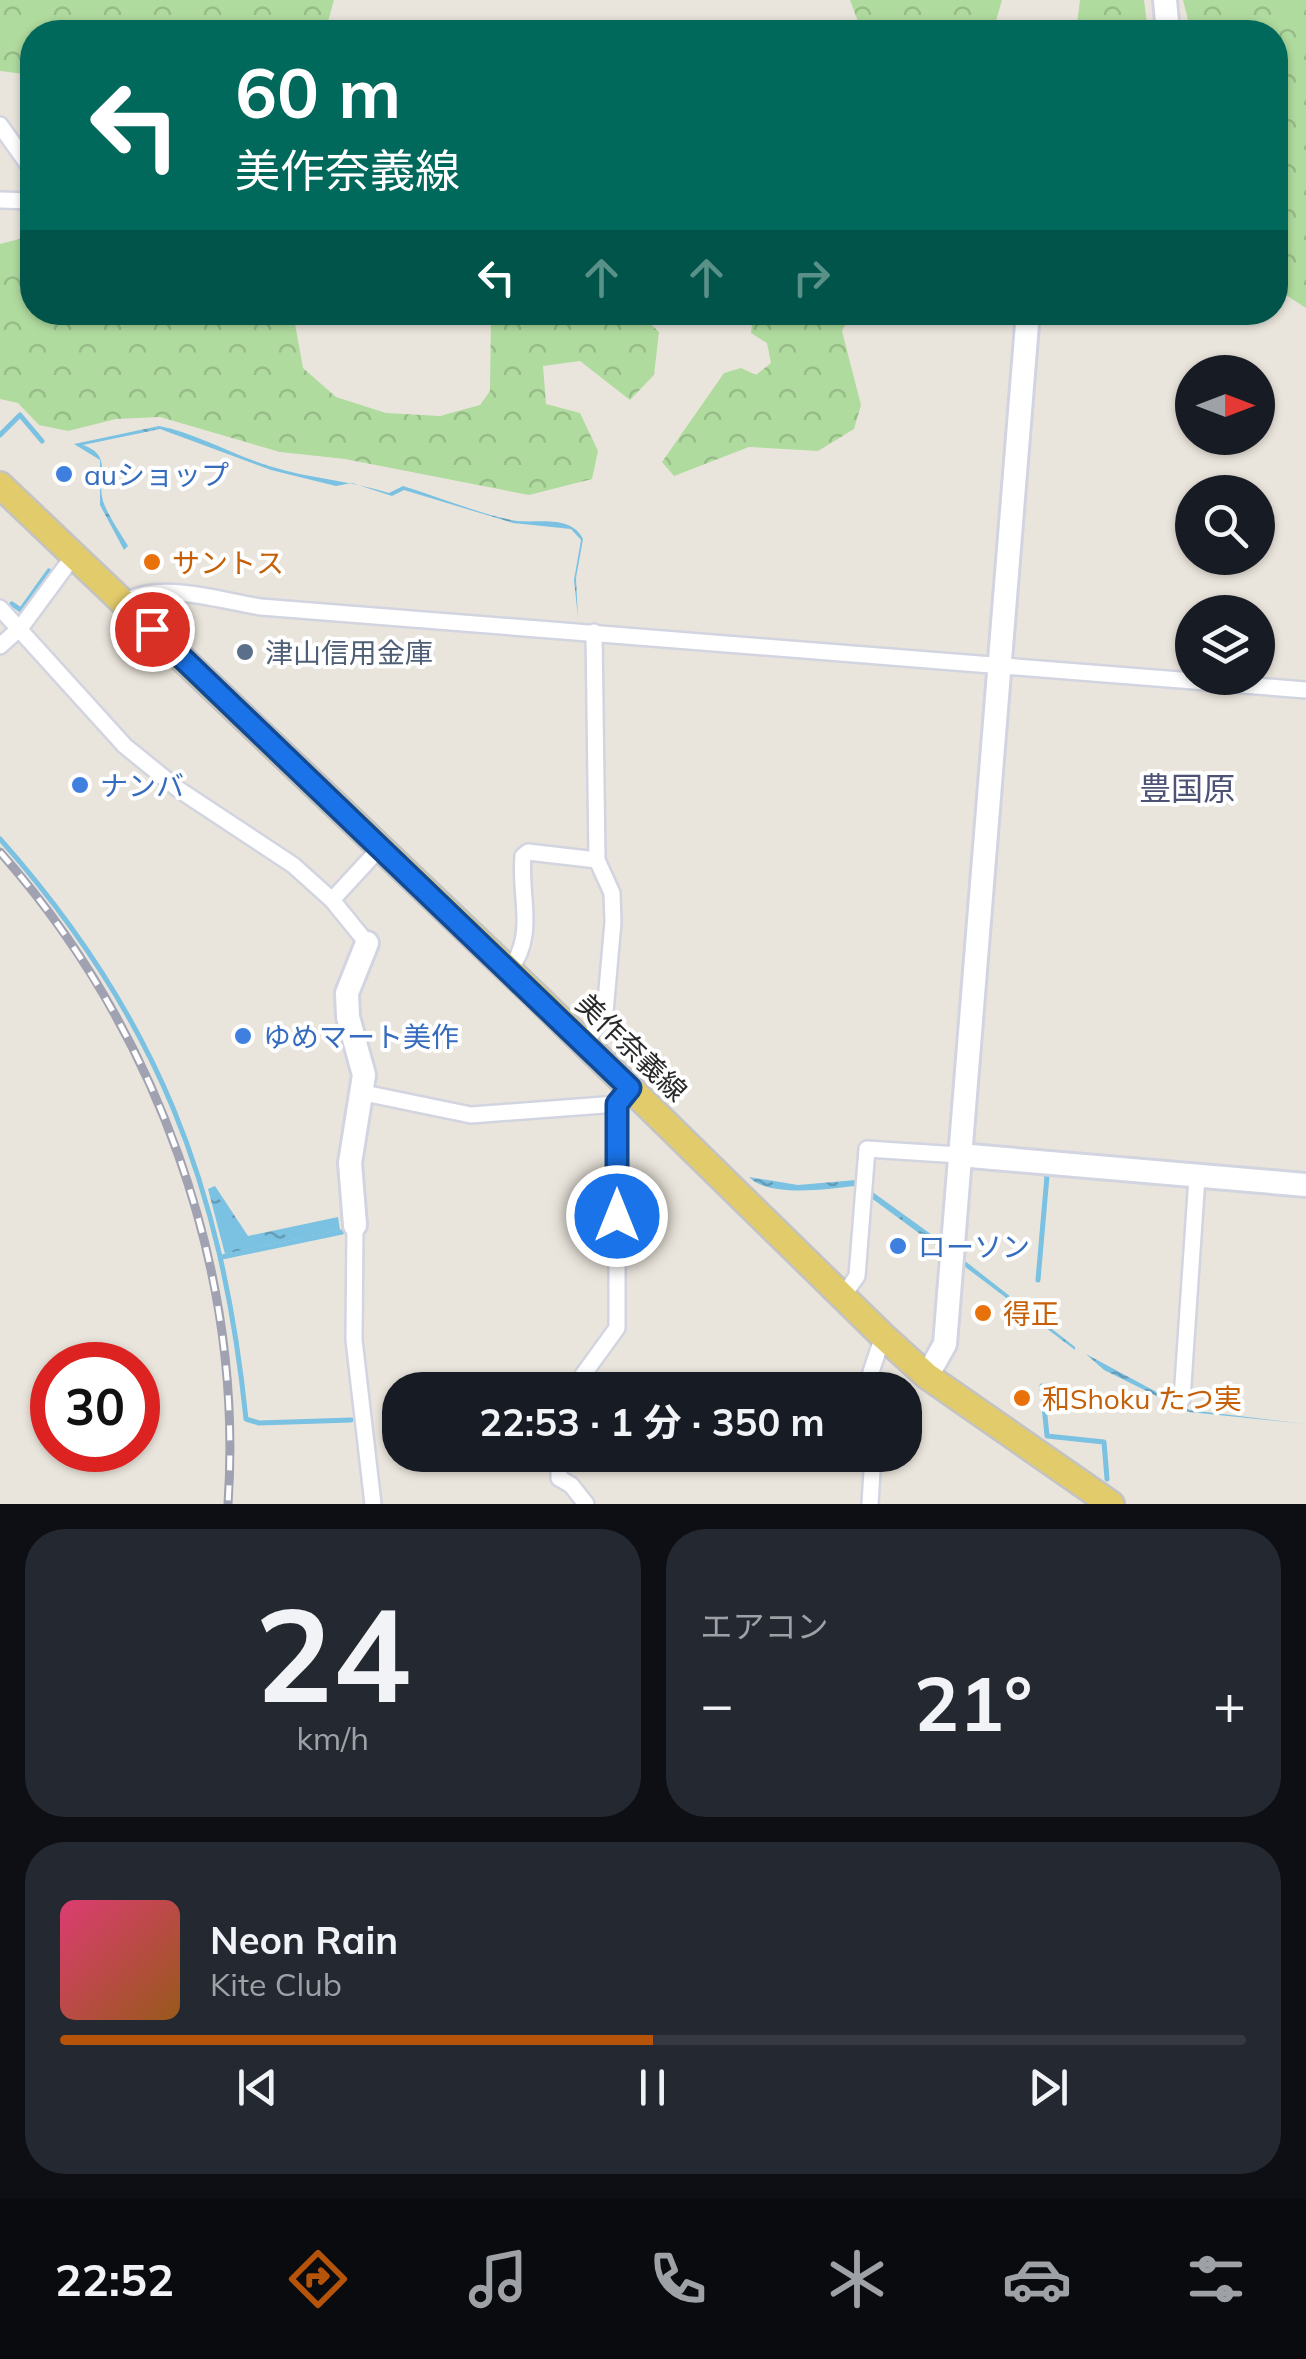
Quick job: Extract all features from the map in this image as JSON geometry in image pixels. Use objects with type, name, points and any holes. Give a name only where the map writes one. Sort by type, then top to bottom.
[{"type":"main road","name":"美作奈義線","points":[[0,485],[586,1044],[623,1096],[883,1336],[927,1376],[1111,1504]]},
{"type":"street","points":[[0,125],[20,153]]},
{"type":"street","points":[[927,1376],[945,1344],[996,666],[1027,325]]},
{"type":"street","points":[[0,646],[21,627],[75,554]]},
{"type":"street","points":[[124,602],[138,594],[157,592],[261,607],[1306,690]]},
{"type":"street","points":[[0,608],[21,627],[96,718],[150,768],[293,865],[332,900],[367,943],[348,993],[364,1093],[350,1162],[355,1225],[354,1340],[373,1504]]},
{"type":"street","points":[[586,1044],[605,1012],[612,922],[612,893],[597,860],[594,632]]},
{"type":"street","points":[[332,900],[380,848]]},
{"type":"street","points":[[509,970],[523,952],[527,932],[523,856],[528,852],[597,860]]},
{"type":"street","points":[[364,1093],[471,1114],[623,1096],[617,1328],[585,1372]]},
{"type":"street","points":[[843,1296],[856,1276],[867,1149],[1306,1185]]},
{"type":"street","points":[[1182,1399],[1198,1177]]},
{"type":"street","points":[[871,1372],[883,1336]]},
{"type":"street","points":[[558,1472],[558,1478],[571,1485],[586,1504]]},
{"type":"street","points":[[870,1504],[872,1472]]},
{"type":"green space","points":[[0,0],[334,0],[328,20],[20,20],[20,74],[0,71]]},
{"type":"green space","points":[[850,0],[1002,0],[996,20],[858,20]]},
{"type":"green space","points":[[1080,0],[1144,0],[1146,20],[1078,20]]},
{"type":"green space","points":[[1183,0],[1306,0],[1306,308],[1288,296],[1288,20],[1188,20]]},
{"type":"green space","points":[[20,239],[20,325],[295,325],[303,368],[336,397],[386,413],[440,416],[480,405],[490,391],[491,325],[652,325],[659,332],[654,375],[630,400],[580,361],[543,366],[546,404],[580,413],[598,451],[592,479],[529,495],[345,459],[280,452],[160,417],[116,419],[68,431],[39,425],[18,403],[0,399],[0,244]]},
{"type":"green space","points":[[752,325],[845,325],[842,331],[861,405],[854,429],[818,451],[749,447],[674,476],[662,462],[724,373],[741,368],[756,375],[771,363],[767,343],[751,333]]},
{"type":"water","points":[[159,426],[269,466],[350,483],[336,486],[271,470],[160,429],[83,445],[98,455],[101,461],[103,501],[128,546],[124,550],[100,505],[100,460],[74,444]]},
{"type":"water","points":[[358,485],[389,493],[403,486],[511,520],[570,526],[583,539],[576,578],[578,618],[574,580],[581,540],[571,529],[513,523],[404,490],[392,496]]},
{"type":"water","points":[[749,1177],[798,1185],[856,1180],[939,1240],[935,1245],[855,1186],[784,1190],[758,1184]]},
{"type":"water","points":[[215,1186],[248,1236],[338,1217],[340,1230],[225,1254],[208,1189]]},
{"type":"water","points":[[965,1261],[1075,1347],[1075,1350],[964,1266]]},
{"type":"water","points":[[1086,1354],[1190,1410],[1306,1424],[1189,1412],[1104,1370]]},
{"type":"waterway","points":[[0,435],[20,415],[42,441]]},
{"type":"waterway","points":[[12,604],[21,610],[49,571]]},
{"type":"waterway","points":[[0,839],[55,905],[101,971],[141,1039],[173,1108],[199,1179],[220,1255],[246,1419],[259,1423],[351,1420]]},
{"type":"waterway","points":[[1038,1280],[1047,1176],[1042,1172]]},
{"type":"waterway","points":[[222,1257],[342,1232]]},
{"type":"waterway","points":[[1042,1386],[1047,1436],[1104,1442],[1107,1479]]},
{"type":"railway","points":[[0,852],[55,921],[104,995],[145,1074],[178,1156],[204,1240],[221,1327],[229,1415],[228,1504]]},
{"type":"place","name":"auショップ","points":[[64,474]]},
{"type":"place","name":"サントス","points":[[152,562]]},
{"type":"place","name":"津山信用金庫","points":[[245,652]]},
{"type":"place","name":"ナンバ","points":[[80,785]]},
{"type":"place","name":"ゆめマート美作","points":[[243,1036]]},
{"type":"place","name":"ローソン","points":[[898,1246]]},
{"type":"place","name":"得正","points":[[983,1313]]},
{"type":"place","name":"和Shoku たつ実","points":[[1022,1398]]},
{"type":"district","name":"豊国原","points":[[1187,788]]},
{"type":"route","points":[[152,629],[630,1088],[617,1104],[617,1216]]}]
